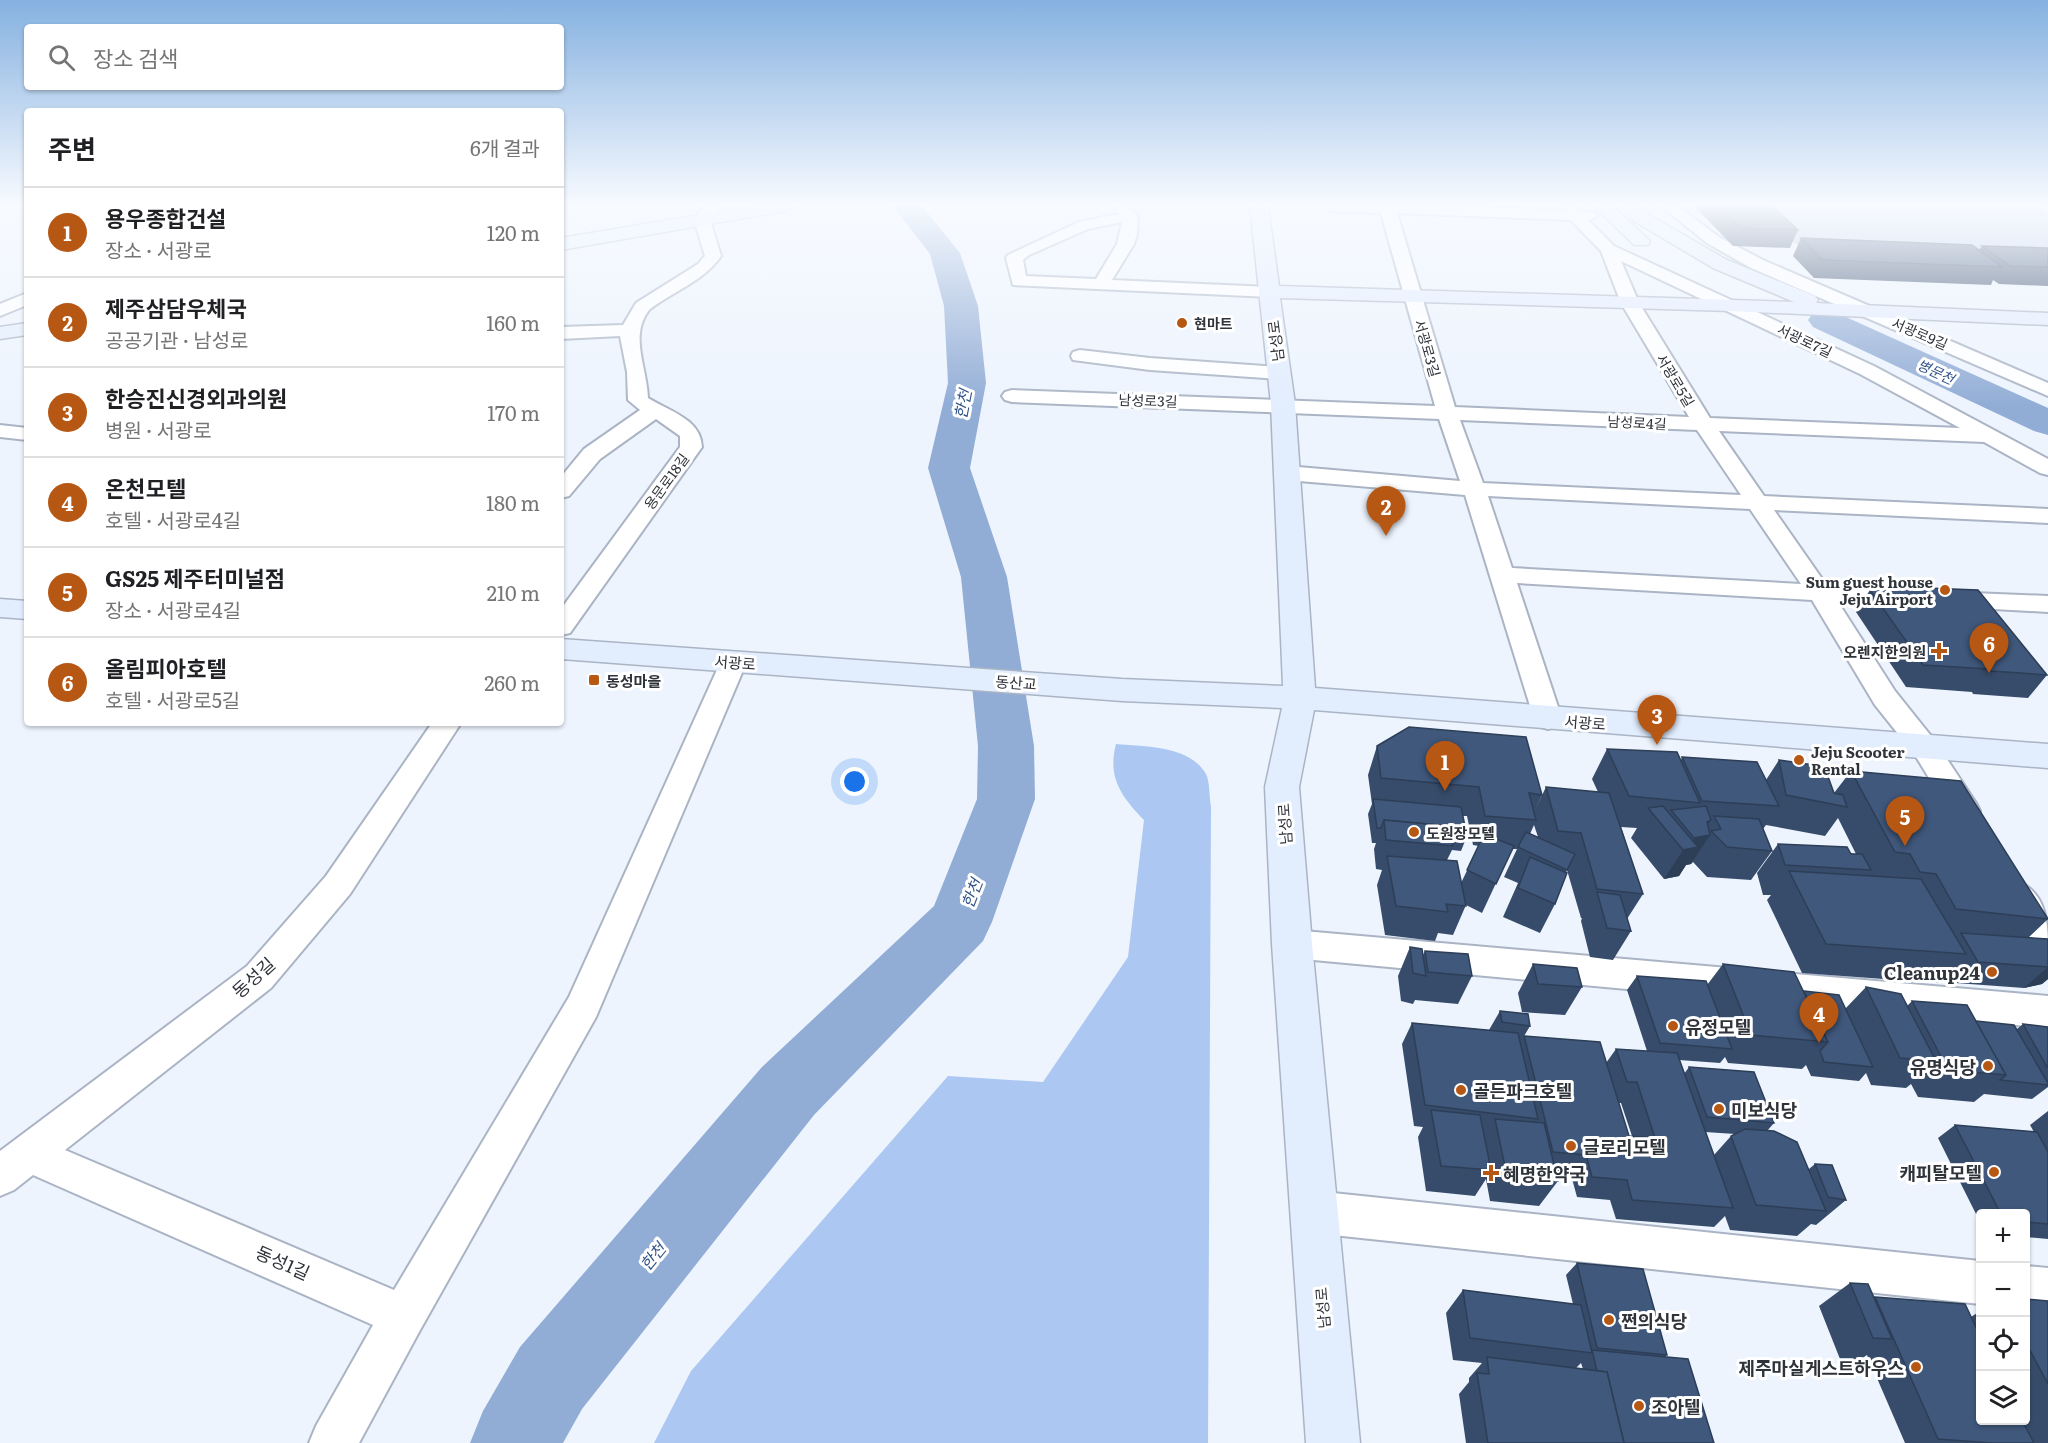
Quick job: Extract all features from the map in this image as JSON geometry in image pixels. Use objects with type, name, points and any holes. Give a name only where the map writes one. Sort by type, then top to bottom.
[{"type":"main road","name":"남성로","points":[[1268,273],[1281,389],[1299,698],[1282,787],[1292,944],[1333,1443]]},
{"type":"main road","points":[[1703,273],[1774,307]]},
{"type":"main road","points":[[1743,273],[1829,309]]},
{"type":"main road","points":[[1270,292],[1731,305],[2048,319]]},
{"type":"main road","points":[[0,333],[24,329]]},
{"type":"main road","points":[[0,608],[24,610]]},
{"type":"main road","name":"서광로","points":[[564,649],[910,674]]},
{"type":"main road","name":"동산교","points":[[910,674],[1122,690]]},
{"type":"main road","name":"서광로","points":[[1122,690],[1299,698],[2048,756]]},
{"type":"street","points":[[564,487],[592,454],[653,411],[638,400],[636,368],[629,349],[630,330],[641,308],[654,297],[699,273]]},
{"type":"street","points":[[1017,273],[1019,282],[1270,292]]},
{"type":"street","points":[[1104,285],[1107,273]]},
{"type":"street","name":"서광로3길","points":[[1406,273],[1447,413],[1474,489],[1548,719]]},
{"type":"street","name":"서광로5길","points":[[1618,273],[1630,303],[1704,425],[1821,595],[1885,698],[1925,747],[1982,837]]},
{"type":"street","name":"서광로7길","points":[[1661,273],[1866,370],[2048,468]]},
{"type":"street","name":"서광로9길","points":[[1779,273],[2048,390]]},
{"type":"street","points":[[0,311],[24,299]]},
{"type":"street","points":[[564,333],[630,330]]},
{"type":"street","points":[[1080,356],[1150,364],[1281,389]]},
{"type":"street","points":[[2015,374],[2048,375]]},
{"type":"street","name":"남성로3길","points":[[1012,396],[1281,389]]},
{"type":"street","name":"남성로4길","points":[[1281,389],[1447,413],[1991,436]]},
{"type":"street","name":"용문로18길","points":[[564,623],[691,447],[692,435],[681,423],[653,411]]},
{"type":"street","points":[[0,432],[24,434]]},
{"type":"street","points":[[1287,472],[1474,489],[2048,516]]},
{"type":"street","points":[[1502,575],[1821,595],[2048,604]]},
{"type":"street","points":[[333,1443],[584,1006],[734,662]]},
{"type":"street","name":"동성길","points":[[14,1164],[259,977],[338,885],[445,726]]},
{"type":"street","points":[[2006,875],[2048,941]]},
{"type":"street","points":[[1292,944],[2048,1012]]},
{"type":"street","name":"동성1길","points":[[14,1164],[404,1316]]},
{"type":"street","points":[[1314,1212],[1976,1283]]},
{"type":"street","points":[[2030,1288],[2048,1290]]},
{"type":"shaded area","points":[[1116,744],[1153,747],[1178,753],[1198,765],[1206,774],[1209,785],[1211,807],[1208,1443],[654,1443],[691,1371],[948,1076],[1043,1082],[1128,957],[1144,820],[1118,786],[1113,767]]},
{"type":"building","points":[[1874,586],[1978,590],[2047,675],[1923,665],[1870,590]]},
{"type":"building","points":[[1409,727],[1526,737],[1542,795],[1529,793],[1536,820],[1485,816],[1479,787],[1381,778],[1377,746]]},
{"type":"building","points":[[1607,749],[1677,752],[1700,803],[1629,796]]},
{"type":"building","points":[[1682,757],[1757,762],[1779,806],[1702,801]]},
{"type":"building","points":[[1779,760],[1814,765],[1817,772],[1827,774],[1834,793],[1843,795],[1847,807],[1786,795]]},
{"type":"building","points":[[1851,771],[1961,781],[2048,919],[1956,909],[1936,874],[1920,872],[1910,854],[1895,852]]},
{"type":"building","points":[[1546,787],[1609,793],[1643,894],[1597,889],[1581,833],[1558,831]]},
{"type":"building","points":[[1373,799],[1461,807],[1467,836],[1451,834],[1449,826],[1384,820],[1381,828],[1377,828]]},
{"type":"building","points":[[1663,806],[1698,847],[1683,850],[1648,808]]},
{"type":"building","points":[[1706,806],[1711,820],[1707,822],[1710,835],[1694,838],[1671,810]]},
{"type":"building","points":[[1714,816],[1759,819],[1772,851],[1727,847],[1711,831],[1721,829]]},
{"type":"building","points":[[1384,820],[1449,826],[1453,846],[1386,840]]},
{"type":"building","points":[[1526,832],[1575,854],[1567,870],[1518,847]]},
{"type":"building","points":[[1484,834],[1514,846],[1496,884],[1467,870]]},
{"type":"building","points":[[1778,844],[1847,847],[1851,854],[1862,854],[1871,870],[1785,865]]},
{"type":"building","points":[[1387,856],[1457,861],[1466,906],[1446,904],[1448,912],[1396,906]]},
{"type":"building","points":[[1530,857],[1567,873],[1555,904],[1518,888]]},
{"type":"building","points":[[1789,871],[1921,879],[1966,954],[1826,944]]},
{"type":"building","points":[[1597,892],[1620,895],[1631,931],[1607,928]]},
{"type":"building","points":[[1961,933],[2048,939],[2048,967],[1978,962]]},
{"type":"building","points":[[1410,947],[1422,949],[1426,976],[1413,973]]},
{"type":"building","points":[[1425,951],[1468,954],[1472,976],[1428,972]]},
{"type":"building","points":[[1533,964],[1577,968],[1582,987],[1538,984]]},
{"type":"building","points":[[1723,964],[1794,972],[1828,1042],[1751,1035]]},
{"type":"building","points":[[1637,976],[1706,981],[1732,1049],[1660,1043]]},
{"type":"building","points":[[1866,987],[1901,994],[1936,1061],[1900,1058]]},
{"type":"building","points":[[1804,991],[1839,995],[1873,1067],[1824,1062],[1820,1051],[1828,1042]]},
{"type":"building","points":[[1912,1001],[1967,1005],[2006,1075],[1948,1070]]},
{"type":"building","points":[[1500,1011],[1528,1014],[1530,1026],[1502,1022]]},
{"type":"building","points":[[1976,1021],[2014,1025],[2048,1085],[2000,1080],[2006,1075]]},
{"type":"building","name":"골든파크호텔","points":[[1412,1023],[1518,1033],[1538,1119],[1425,1105]]},
{"type":"building","points":[[2023,1024],[2048,1027],[2048,1067],[2047,1067]]},
{"type":"building","name":"글로리모텔","points":[[1524,1036],[1600,1042],[1629,1136],[1655,1138],[1637,1082],[1627,1082],[1616,1049],[1677,1053],[1733,1208],[1632,1200],[1627,1180],[1592,1177],[1586,1155],[1553,1152]]},
{"type":"building","points":[[1689,1067],[1754,1072],[1774,1123],[1707,1117]]},
{"type":"building","points":[[1431,1110],[1480,1115],[1491,1170],[1441,1166]]},
{"type":"building","points":[[1495,1119],[1544,1123],[1558,1181],[1507,1176]]},
{"type":"building","name":"캐피탈모텔","points":[[1955,1125],[2037,1132],[2048,1152],[2048,1224],[2030,1222],[2030,1209],[1998,1209]]},
{"type":"building","points":[[1745,1129],[1774,1131],[1797,1142],[1826,1211],[1756,1205],[1731,1136]]},
{"type":"building","points":[[1815,1164],[1832,1165],[1846,1200],[1828,1197]]},
{"type":"building","name":"쩐의식당","points":[[1577,1263],[1643,1269],[1667,1355],[1597,1348]]},
{"type":"building","points":[[1850,1283],[1868,1284],[1892,1339],[1873,1338]]},
{"type":"building","points":[[1463,1290],[1581,1305],[1592,1353],[1470,1338]]},
{"type":"building","points":[[1875,1297],[1965,1304],[1976,1327],[1976,1425],[2025,1425],[2034,1443],[1938,1439]]},
{"type":"building","points":[[2030,1299],[2048,1301],[2048,1384],[2030,1350]]},
{"type":"building","name":"조아텔","points":[[1592,1350],[1688,1359],[1714,1443],[1624,1443],[1607,1372],[1597,1371]]},
{"type":"building","points":[[1487,1357],[1607,1372],[1624,1443],[1488,1443],[1477,1373],[1489,1374]]},
{"type":"waterway","name":"한천","points":[[515,1443],[551,1378],[788,1091],[960,922],[1006,799],[1006,746],[984,577],[949,468],[967,383],[961,306],[951,273]]},
{"type":"waterway","name":"병문천","points":[[1825,320],[2048,423]]},
{"type":"place","name":"현마트","points":[[1182,323]]},
{"type":"place","name":"제주삼담우체국","points":[[1386,536]]},
{"type":"place","name":"Sum guest house Jeju Airport","points":[[1945,590]]},
{"type":"place","name":"오렌지한의원","points":[[1939,651]]},
{"type":"place","name":"올림피아호텔","points":[[1989,673]]},
{"type":"place","name":"동성마을","points":[[594,680]]},
{"type":"place","name":"한승진신경외과의원","points":[[1657,745]]},
{"type":"place","name":"Jeju Scooter Rental","points":[[1799,760]]},
{"type":"place","name":"용우종합건설","points":[[1445,791]]},
{"type":"place","name":"도원장모텔","points":[[1414,832]]},
{"type":"place","name":"GS25 제주터미널점","points":[[1905,846]]},
{"type":"place","name":"Cleanup24","points":[[1992,972]]},
{"type":"place","name":"유정모텔","points":[[1673,1026]]},
{"type":"place","name":"온천모텔","points":[[1819,1043]]},
{"type":"place","name":"유명식당","points":[[1988,1066]]},
{"type":"place","name":"골든파크호텔","points":[[1461,1090]]},
{"type":"place","name":"미보식당","points":[[1719,1109]]},
{"type":"place","name":"글로리모텔","points":[[1571,1146]]},
{"type":"place","name":"캐피탈모텔","points":[[1994,1172]]},
{"type":"place","name":"혜명한약국","points":[[1491,1173]]},
{"type":"place","name":"쩐의식당","points":[[1609,1320]]},
{"type":"place","name":"제주마실게스트하우스","points":[[1916,1367]]},
{"type":"place","name":"조아텔","points":[[1639,1406]]}]
